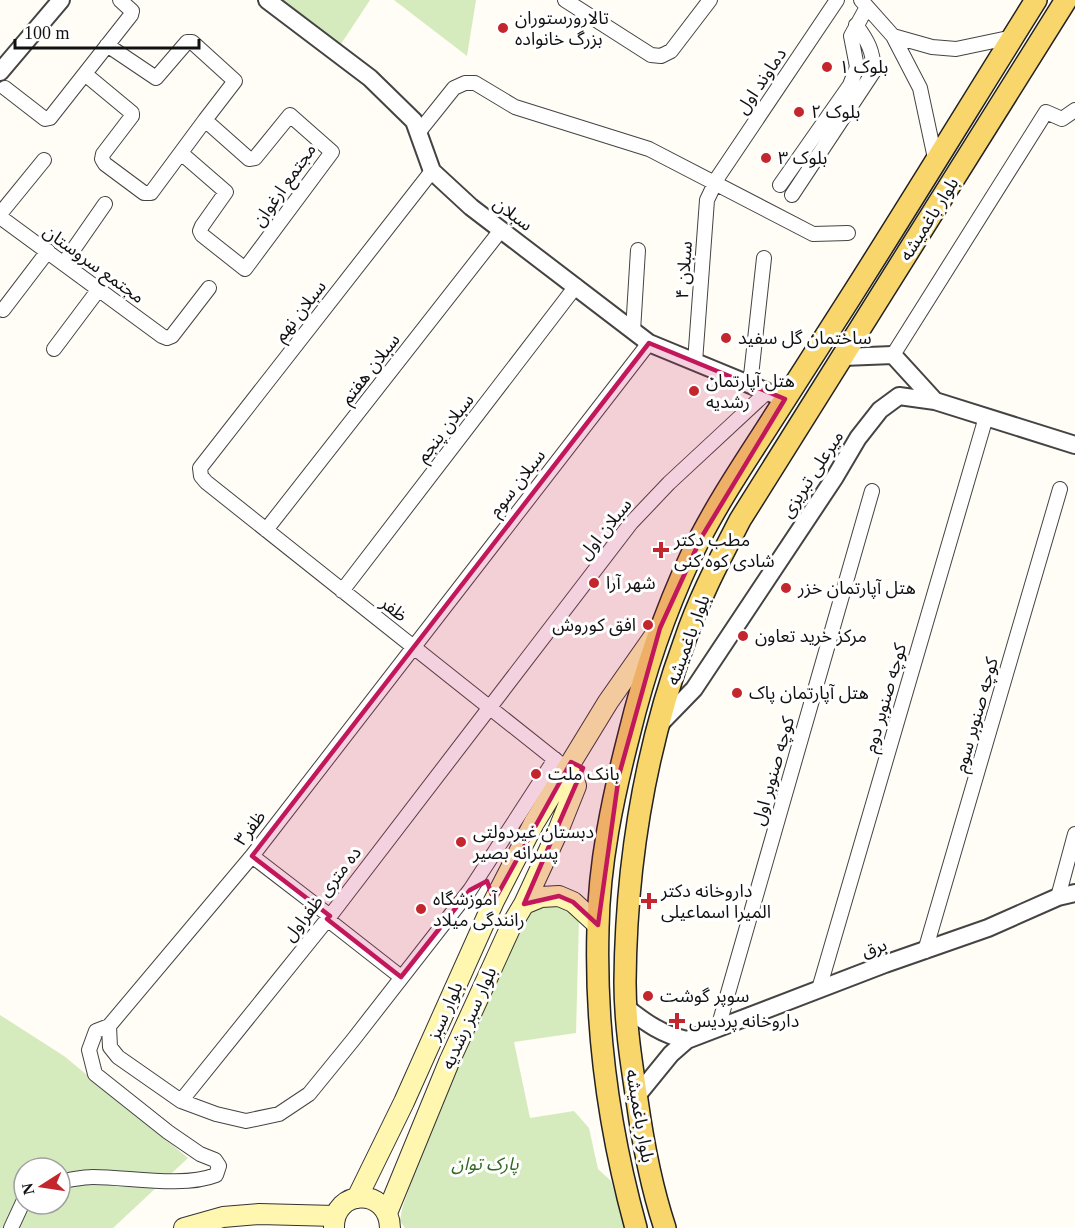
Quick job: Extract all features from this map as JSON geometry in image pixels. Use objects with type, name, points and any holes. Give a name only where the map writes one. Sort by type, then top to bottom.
[{"type":"main road","name":"بلوار باغمیشه","points":[[665,1228],[643,1143],[630,1059],[625,984],[629,885],[641,804],[658,727],[685,639],[716,567],[740,520],[1066,0]]},
{"type":"main road","name":"بلوار باغمیشه","points":[[636,1228],[613,1130],[601,1051],[597,925],[603,862],[619,775],[637,702],[660,628],[691,555],[776,395],[936,163],[1031,8]]},
{"type":"main road","name":"بلوار سبز","points":[[357,1198],[561,764],[660,628]]},
{"type":"main road","name":"بلوار سبز رشدیه","points":[[389,1224],[449,1062],[512,924],[524,904],[558,831],[576,786],[574,779],[561,764]]},
{"type":"main road","points":[[524,904],[542,897],[559,896],[573,902],[597,925]]},
{"type":"main road","points":[[184,1228],[223,1217],[260,1214],[335,1222],[344,1204],[357,1198],[378,1202],[389,1224]]},
{"type":"street","points":[[0,72],[61,0]]},
{"type":"street","points":[[5,88],[48,119],[132,11],[120,0]]},
{"type":"street","name":"سبلان","points":[[267,0],[370,78],[414,121],[432,171],[471,207],[649,343],[776,395]]},
{"type":"street","points":[[565,0],[651,55],[661,56],[671,51],[710,0]]},
{"type":"street","name":"دماوند اول","points":[[716,182],[837,0]]},
{"type":"street","points":[[780,185],[850,85],[857,67],[851,36],[864,4],[893,36],[920,88],[936,163]]},
{"type":"street","points":[[1031,8],[1048,30]]},
{"type":"street","points":[[792,195],[874,71],[873,55],[866,38],[856,25]]},
{"type":"street","points":[[893,36],[932,47],[956,49],[1013,37]]},
{"type":"street","points":[[85,74],[132,113],[103,154],[102,159],[105,164],[144,194],[151,193],[235,81],[192,42],[187,42],[156,78],[107,45]]},
{"type":"street","points":[[418,133],[454,87],[465,82],[475,82],[515,107],[649,149],[813,234],[848,233]]},
{"type":"street","points":[[893,355],[1046,112],[1062,119],[1075,110]]},
{"type":"street","name":"مجتمع ارغوان","points":[[181,153],[226,192],[200,231],[202,235],[245,269],[332,152],[290,115],[252,160],[206,120]]},
{"type":"street","points":[[0,215],[44,160]]},
{"type":"street","name":"سبلان نهم","points":[[201,476],[200,468],[432,171]]},
{"type":"street","name":"سبلان ۴","points":[[695,362],[707,200],[716,182]]},
{"type":"street","points":[[64,263],[105,204]]},
{"type":"street","name":"مجتمع سروستان","points":[[0,215],[167,338],[172,336],[209,288]]},
{"type":"street","name":"سبلان هفتم","points":[[266,530],[501,230]]},
{"type":"street","points":[[633,331],[638,250]]},
{"type":"street","points":[[3,310],[48,251]]},
{"type":"street","points":[[750,384],[764,258]]},
{"type":"street","name":"سبلان پنجم","points":[[342,591],[576,286]]},
{"type":"street","points":[[54,349],[99,289]]},
{"type":"street","name":"سبلان سوم","points":[[412,646],[649,343]]},
{"type":"street","points":[[843,357],[893,355],[935,401]]},
{"type":"street","name":"سبلان اول","points":[[489,706],[631,523],[669,483],[776,395]]},
{"type":"street","name":"میرعلی تبریزی","points":[[658,727],[694,689],[858,438],[880,410],[899,396],[935,401],[1075,445]]},
{"type":"street","name":"کوچه صنوبر دوم","points":[[819,989],[986,417]]},
{"type":"street","name":"ظفر","points":[[201,476],[561,764]]},
{"type":"street","name":"کوچه صنوبر سوم","points":[[925,951],[1060,489]]},
{"type":"street","name":"کوچه صنوبر اول","points":[[718,1028],[872,491]]},
{"type":"street","name":"ظفر۳","points":[[72,1180],[90,1177],[171,1181],[208,1178],[216,1175],[219,1166],[215,1160],[200,1154],[168,1132],[95,1074],[89,1050],[96,1031],[109,1026],[252,856],[412,646]]},
{"type":"street","name":"ده متری ظفراول","points":[[181,1101],[328,917],[489,706]]},
{"type":"street","points":[[109,1026],[110,1047],[118,1057],[181,1101],[216,1114],[246,1121],[279,1114],[309,1094],[353,1040],[470,890],[561,764]]},
{"type":"street","points":[[1058,897],[1075,834]]},
{"type":"street","points":[[252,856],[401,977]]},
{"type":"street","points":[[470,890],[485,885],[490,888],[495,902]]},
{"type":"street","name":"برق","points":[[687,1040],[988,928],[1058,897],[1075,893]]},
{"type":"street","points":[[627,1008],[651,1027],[670,1037],[687,1040]]},
{"type":"street","points":[[636,1097],[671,1054],[687,1040]]},
{"type":"highlighted area","points":[[649,343],[785,399],[701,538],[660,628],[619,775],[598,925],[573,902],[559,896],[524,904],[583,768],[571,762],[494,901],[487,881],[470,890],[401,977],[327,919],[330,916],[252,856]]},
{"type":"green space","points":[[279,0],[370,0],[339,47]]},
{"type":"green space","points":[[394,0],[476,0],[467,56]]},
{"type":"green space","name":"پارک توان","points":[[559,904],[575,911],[579,919],[576,1033],[514,1042],[530,1118],[574,1111],[589,1128],[598,1169],[611,1181],[625,1228],[405,1228],[400,1221],[402,1209],[431,1124],[526,916],[538,908]]},
{"type":"green space","points":[[0,1015],[64,1056],[188,1158],[113,1228],[0,1228]]},
{"type":"place","name":"تالارورستوران بزرگ خانواده","points":[[503,28]]},
{"type":"place","name":"بلوک ۱","points":[[827,67]]},
{"type":"place","name":"بلوک ۲","points":[[799,112]]},
{"type":"place","name":"بلوک ۳","points":[[766,158]]},
{"type":"place","name":"ساختمان گل سفید","points":[[726,338]]},
{"type":"place","name":"هتل آپارتمان رشدیه","points":[[694,391]]},
{"type":"place","name":"مطب دکتر شادی کوه کنی","points":[[661,550]]},
{"type":"place","name":"شهر آرا","points":[[594,583]]},
{"type":"place","name":"هتل آپارتمان خزر","points":[[786,588]]},
{"type":"place","name":"افق کوروش","points":[[648,625]]},
{"type":"place","name":"مرکز خرید تعاون","points":[[743,636]]},
{"type":"place","name":"هتل آپارتمان پاک","points":[[737,693]]},
{"type":"place","name":"بانک ملت","points":[[536,774]]},
{"type":"place","name":"دبستان غیردولتی پسرانه بصیر","points":[[461,842]]},
{"type":"place","name":"داروخانه دکتر المیرا اسماعیلی","points":[[649,901]]},
{"type":"place","name":"آموزشگاه رانندگی میلاد","points":[[421,909]]},
{"type":"place","name":"سوپر گوشت","points":[[648,996]]},
{"type":"place","name":"داروخانه پردیس","points":[[677,1021]]}]
